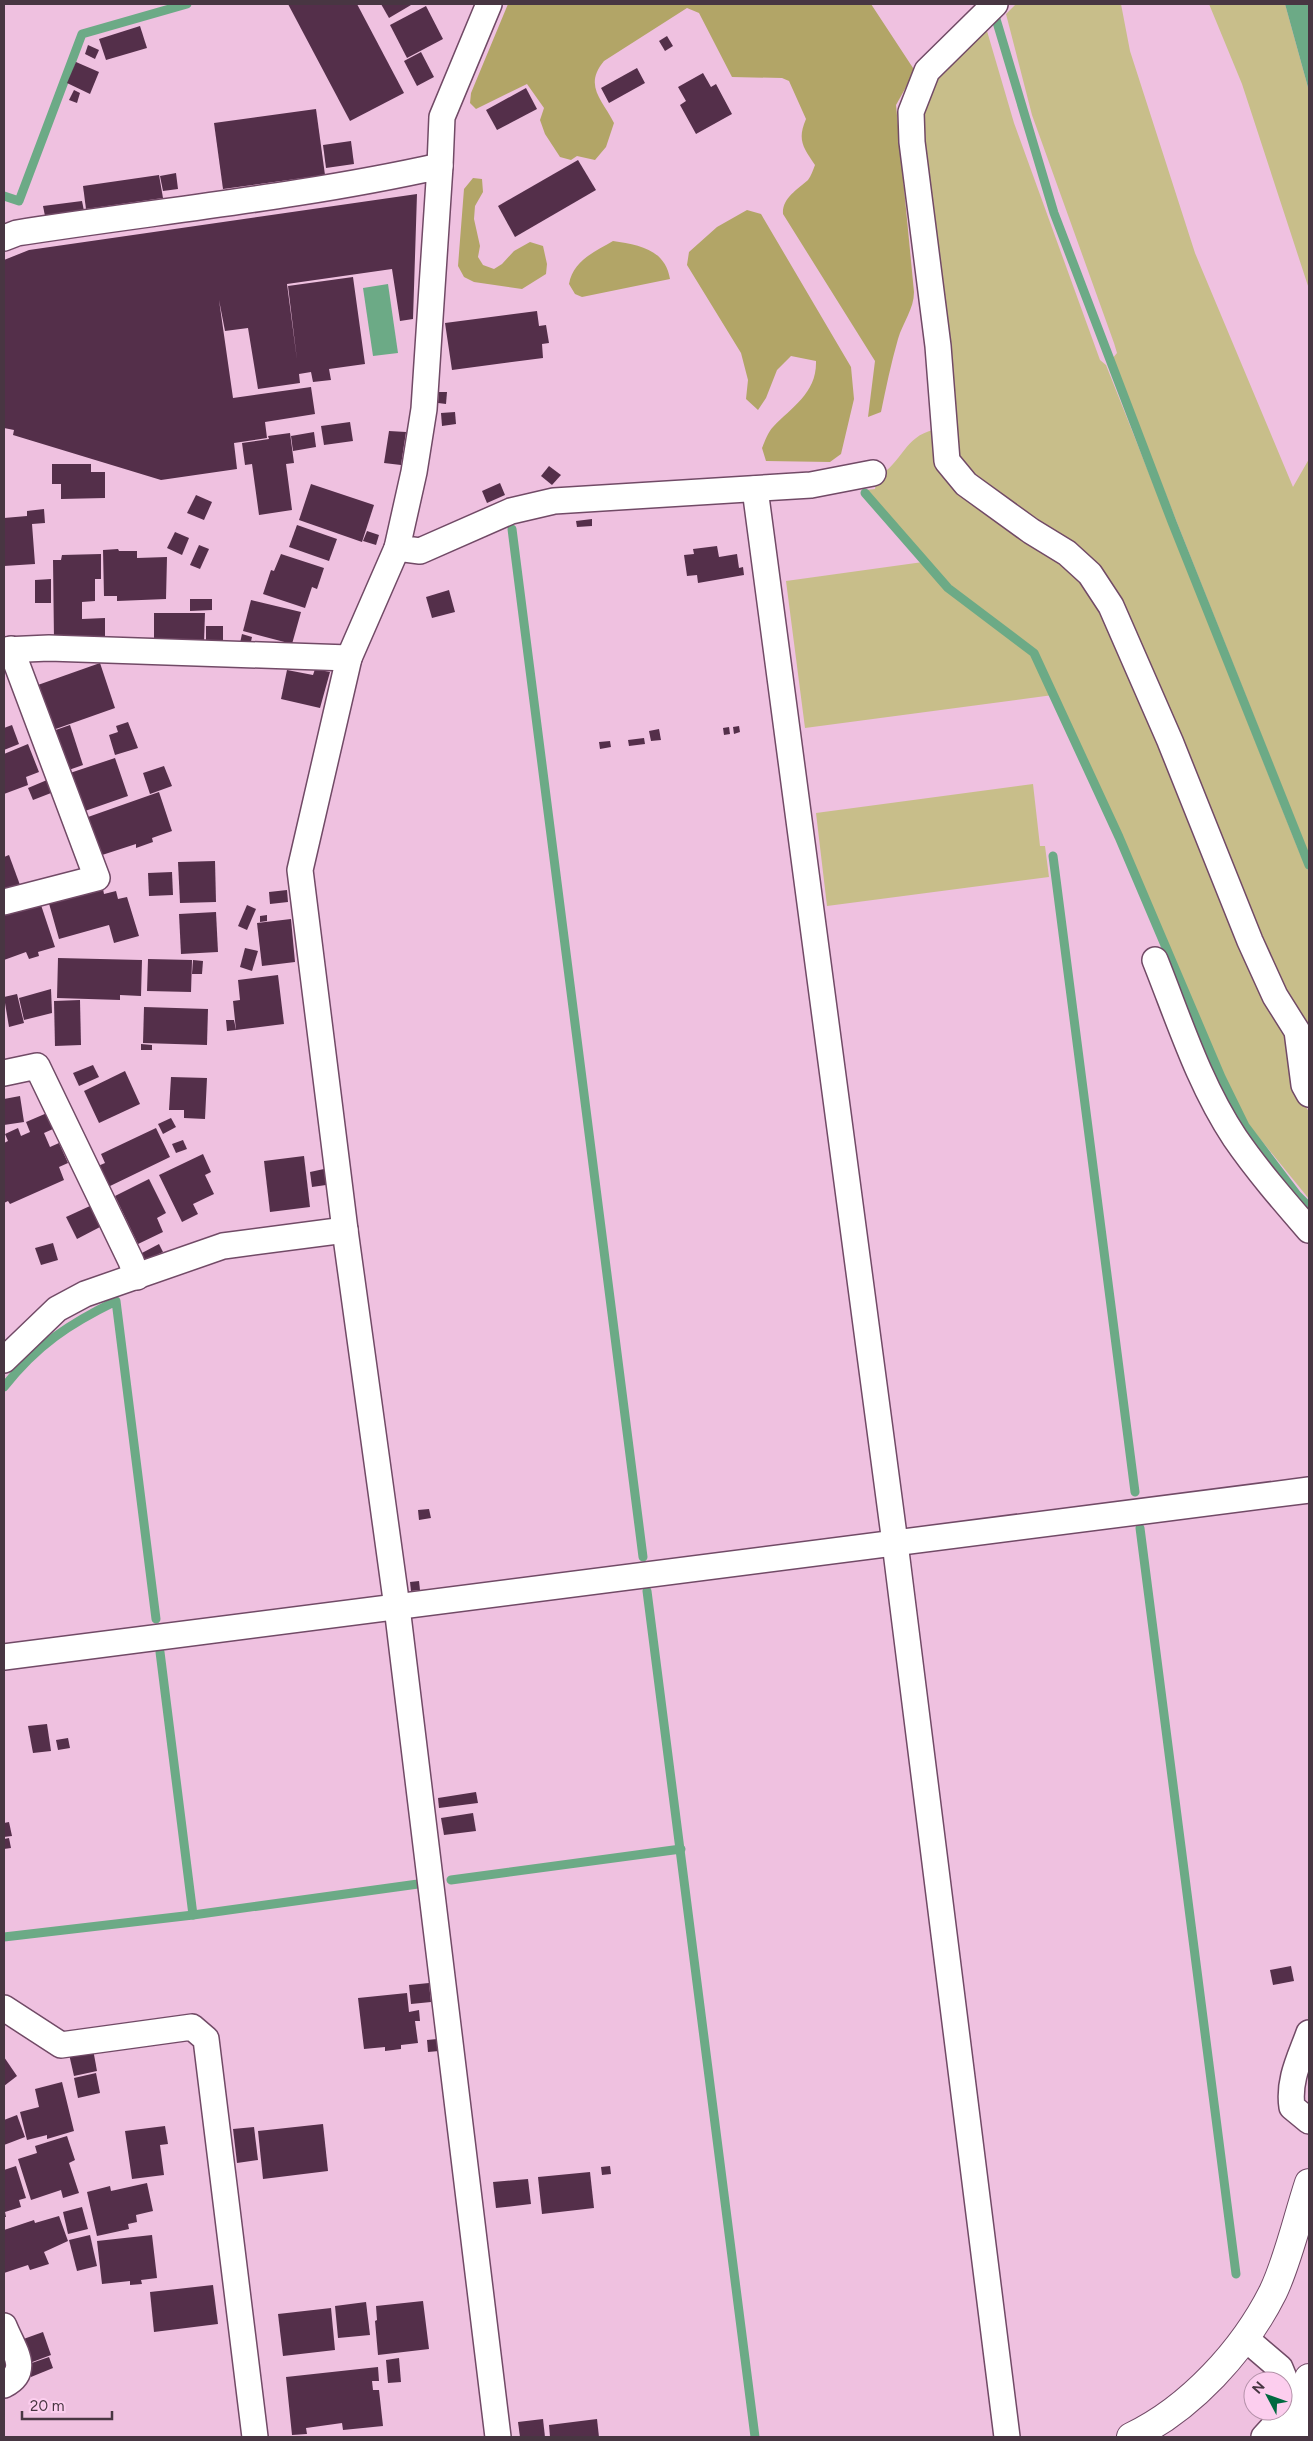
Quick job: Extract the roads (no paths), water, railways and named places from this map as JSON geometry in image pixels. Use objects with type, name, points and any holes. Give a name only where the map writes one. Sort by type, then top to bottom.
[{"type":"main road","points":[[1131,2437],[1173,2412],[1195,2392],[1246,2338],[1274,2290],[1309,2183]]},
{"type":"main road","points":[[1295,2437],[1309,2378]]},
{"type":"street","points":[[489,4],[442,117],[424,409],[414,472],[397,548],[349,658],[300,870],[345,1230],[397,1607],[498,2437]]},
{"type":"street","points":[[995,4],[927,71],[911,112],[912,142],[938,346],[947,461],[966,484],[1031,531],[1067,553],[1090,574],[1111,606],[1170,741],[1250,941],[1275,996],[1297,1031],[1304,1085],[1309,1094]]},
{"type":"street","points":[[4,238],[17,233],[228,204],[396,176],[440,166]]},
{"type":"street","points":[[397,548],[420,551],[511,511],[554,501],[811,485],[873,473]]},
{"type":"street","points":[[755,489],[895,1543],[1007,2437]]},
{"type":"street","points":[[4,902],[97,878],[7,649],[49,648],[349,658]]},
{"type":"street","points":[[1155,960],[1209,1092],[1226,1122],[1272,1187],[1309,1230]]},
{"type":"street","points":[[4,1073],[37,1066],[137,1277]]},
{"type":"street","points":[[4,1360],[57,1309],[86,1294],[222,1246],[345,1230]]},
{"type":"street","points":[[4,1657],[1309,1490]]},
{"type":"street","points":[[4,2008],[61,2045],[192,2027],[206,2039],[255,2437]]},
{"type":"street","points":[[1309,2033],[1294,2073],[1290,2091],[1292,2107],[1309,2121]]},
{"type":"street","points":[[4,2326],[19,2364],[19,2374],[14,2380],[4,2385]]},
{"type":"street","points":[[1246,2338],[1281,2371]]},
{"type":"street","points":[[1264,2437],[1276,2421]]},
{"type":"waterway","points":[[4,196],[19,201],[82,34],[187,4]]},
{"type":"waterway","points":[[993,9],[1054,213],[1172,522],[1309,865]]},
{"type":"waterway","points":[[865,493],[948,588],[1034,653],[1119,837],[1221,1077],[1245,1126],[1297,1195],[1309,1207]]},
{"type":"waterway","points":[[512,529],[643,1557]]},
{"type":"waterway","points":[[1053,856],[1135,1492]]},
{"type":"waterway","points":[[4,1387],[29,1359],[55,1337],[83,1318],[116,1301],[156,1619]]},
{"type":"waterway","points":[[1140,1528],[1236,2274]]},
{"type":"waterway","points":[[647,1591],[755,2437]]},
{"type":"waterway","points":[[160,1652],[193,1915]]},
{"type":"waterway","points":[[451,1880],[681,1849]]},
{"type":"waterway","points":[[4,1937],[193,1915],[418,1884]]}]
